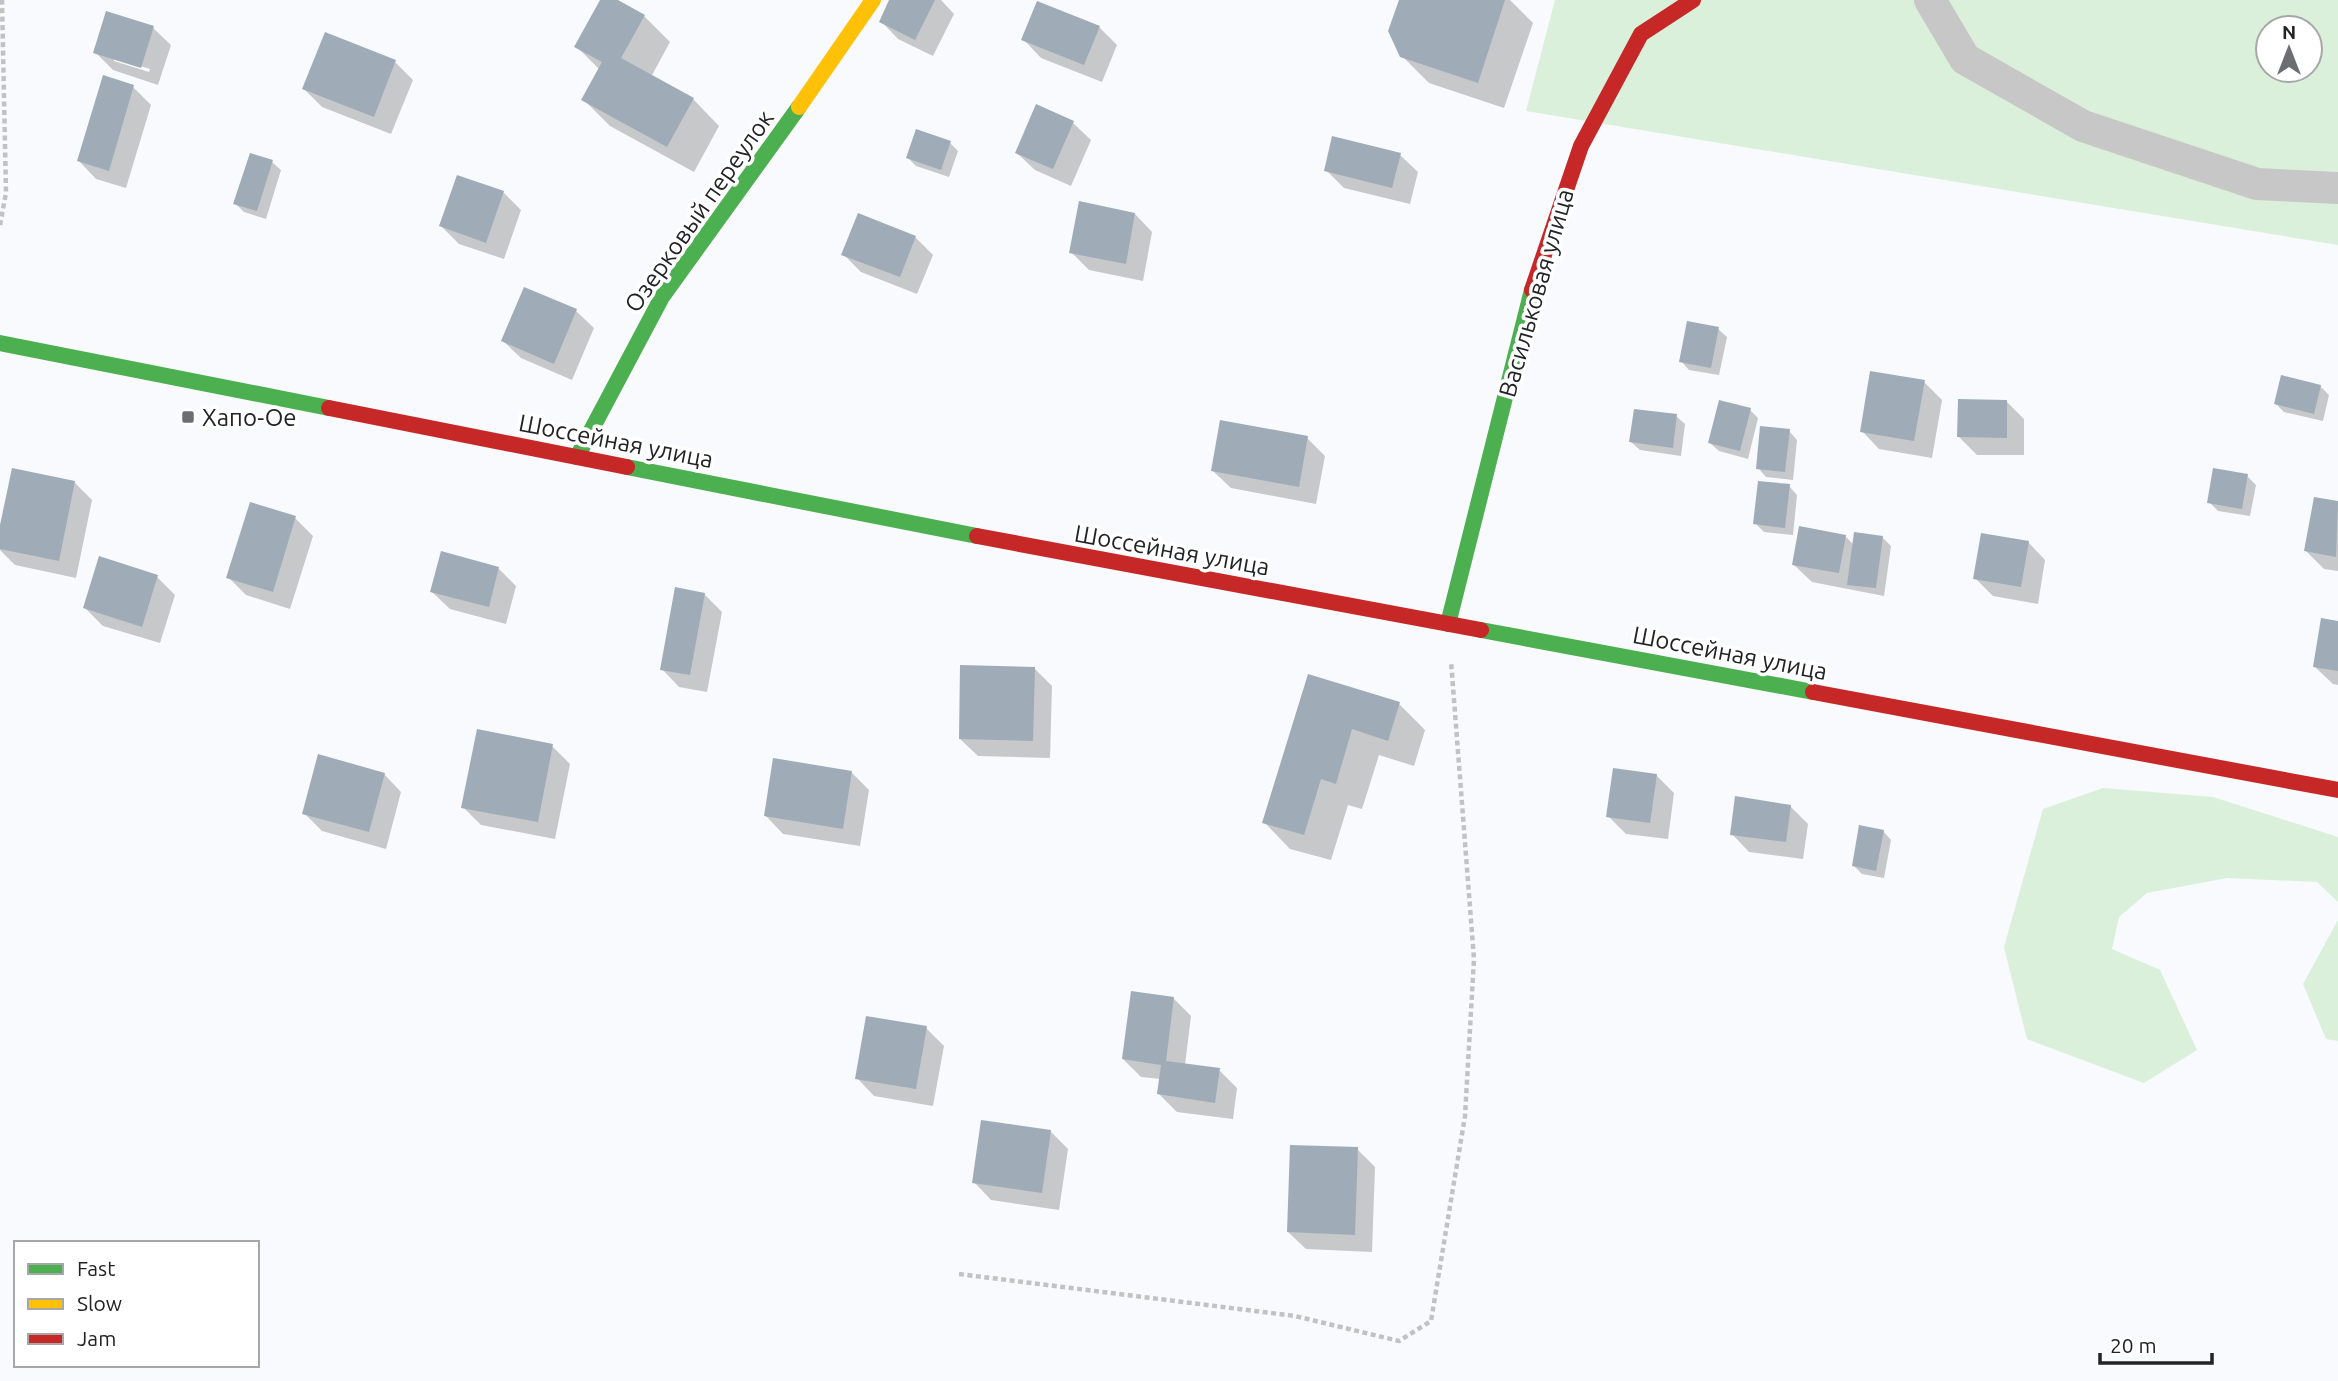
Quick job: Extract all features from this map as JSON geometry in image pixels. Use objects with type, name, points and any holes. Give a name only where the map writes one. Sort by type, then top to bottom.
[{"type":"street","name":"Озерковый переулок","points":[[577,457],[662,297],[828,67],[873,0]]},
{"type":"street","name":"Васильковая улица","points":[[1448,624],[1530,297],[1581,146],[1641,33],[1693,0]]},
{"type":"street","points":[[1930,0],[1965,59],[2083,126],[2257,184],[2338,188]]},
{"type":"street","name":"Шоссейная улица","points":[[0,343],[985,538],[2338,790]]},
{"type":"path","points":[[0,225],[6,193],[2,0]]},
{"type":"path","points":[[959,1274],[1295,1316],[1399,1341],[1431,1321],[1465,1116],[1475,959],[1448,624]]},
{"type":"green space","points":[[1555,0],[2338,0],[2338,245],[1526,111]]},
{"type":"green space","points":[[2103,788],[2213,797],[2338,837],[2338,902],[2317,882],[2227,878],[2147,893],[2119,917],[2112,949],[2160,970],[2197,1050],[2144,1083],[2027,1039],[2004,947],[2043,809]]},
{"type":"green space","points":[[2338,920],[2338,1041],[2326,1039],[2303,984]]},
{"type":"building","points":[[600,0],[618,0],[645,15],[621,58],[694,98],[667,147],[581,100],[602,62],[574,47]]},
{"type":"building","points":[[889,0],[935,0],[915,40],[879,22]]},
{"type":"building","points":[[1399,0],[1505,0],[1478,83],[1400,57],[1388,31]]},
{"type":"building","points":[[1037,1],[1100,26],[1084,65],[1021,40]]},
{"type":"building","points":[[106,11],[154,26],[141,68],[93,53]]},
{"type":"building","points":[[325,32],[396,60],[374,117],[302,89]]},
{"type":"building","points":[[103,75],[134,85],[109,171],[77,161]]},
{"type":"building","points":[[1036,104],[1074,121],[1053,169],[1015,153]]},
{"type":"building","points":[[916,129],[951,141],[941,170],[906,158]]},
{"type":"building","points":[[1332,136],[1401,153],[1392,188],[1324,171]]},
{"type":"building","points":[[250,153],[273,160],[257,211],[233,204]]},
{"type":"building","points":[[457,175],[504,191],[486,243],[439,226]]},
{"type":"building","points":[[1079,201],[1135,213],[1126,264],[1069,253]]},
{"type":"building","points":[[858,213],[916,236],[900,277],[841,255]]},
{"type":"building","points":[[524,287],[577,309],[554,364],[501,341]]},
{"type":"building","points":[[1687,321],[1719,327],[1711,368],[1679,362]]},
{"type":"building","points":[[1870,371],[1925,380],[1914,441],[1860,432]]},
{"type":"building","points":[[2281,375],[2321,385],[2314,414],[2274,404]]},
{"type":"building","points":[[1958,399],[2007,400],[2007,438],[1957,437]]},
{"type":"building","points":[[1719,400],[1751,408],[1740,451],[1708,443]]},
{"type":"building","points":[[1634,409],[1677,414],[1673,448],[1629,442]]},
{"type":"building","points":[[1220,420],[1308,436],[1299,487],[1211,471]]},
{"type":"building","points":[[1760,426],[1790,429],[1785,472],[1756,469]]},
{"type":"building","points":[[12,468],[75,481],[59,561],[0,549],[0,525]]},
{"type":"building","points":[[2213,468],[2248,474],[2242,509],[2207,503]]},
{"type":"building","points":[[1758,481],[1790,484],[1785,528],[1753,524]]},
{"type":"building","points":[[2314,497],[2338,501],[2336,557],[2304,551]]},
{"type":"building","points":[[250,502],[296,516],[273,592],[226,578]]},
{"type":"building","points":[[1799,526],[1846,535],[1839,573],[1792,565]]},
{"type":"building","points":[[1854,532],[1883,536],[1876,588],[1847,585]]},
{"type":"building","points":[[1981,533],[2029,541],[2021,587],[1973,579]]},
{"type":"building","points":[[441,551],[499,567],[489,607],[430,592]]},
{"type":"building","points":[[99,556],[158,575],[142,627],[83,608]]},
{"type":"building","points":[[675,587],[705,593],[690,675],[660,670]]},
{"type":"building","points":[[2321,618],[2338,621],[2338,671],[2313,667]]},
{"type":"building","points":[[960,665],[1035,667],[1033,741],[959,739]]},
{"type":"building","points":[[1308,674],[1400,702],[1388,741],[1352,729],[1336,784],[1321,779],[1304,835],[1262,823]]},
{"type":"building","points":[[477,729],[553,744],[538,822],[461,808]]},
{"type":"building","points":[[318,754],[385,773],[369,832],[302,814]]},
{"type":"building","points":[[773,758],[852,771],[843,829],[764,816]]},
{"type":"building","points":[[1613,768],[1657,774],[1650,823],[1606,817]]},
{"type":"building","points":[[1735,796],[1791,805],[1786,842],[1730,835]]},
{"type":"building","points":[[1859,825],[1884,830],[1876,871],[1852,866]]},
{"type":"building","points":[[1131,991],[1174,997],[1166,1061],[1220,1068],[1215,1103],[1157,1094],[1161,1065],[1122,1059]]},
{"type":"building","points":[[866,1016],[927,1026],[916,1089],[855,1079]]},
{"type":"building","points":[[981,1120],[1051,1130],[1042,1193],[972,1183]]},
{"type":"building","points":[[1290,1145],[1358,1147],[1355,1235],[1287,1232]]},
{"type":"traffic: fast","points":[[577,457],[662,297],[799,107]]},
{"type":"traffic: fast","points":[[1448,624],[1532,290]]},
{"type":"traffic: fast","points":[[0,343],[329,408]]},
{"type":"traffic: fast","points":[[627,467],[977,536]]},
{"type":"traffic: fast","points":[[1481,630],[1813,692]]},
{"type":"traffic: slow","points":[[799,107],[873,0]]},
{"type":"traffic: jam","points":[[1532,290],[1581,146],[1641,34],[1693,0]]},
{"type":"traffic: jam","points":[[329,408],[627,467]]},
{"type":"traffic: jam","points":[[977,536],[1481,630]]},
{"type":"traffic: jam","points":[[1813,692],[2338,790]]},
{"type":"place","name":"Хапо-Ое","points":[[188,417]]}]
